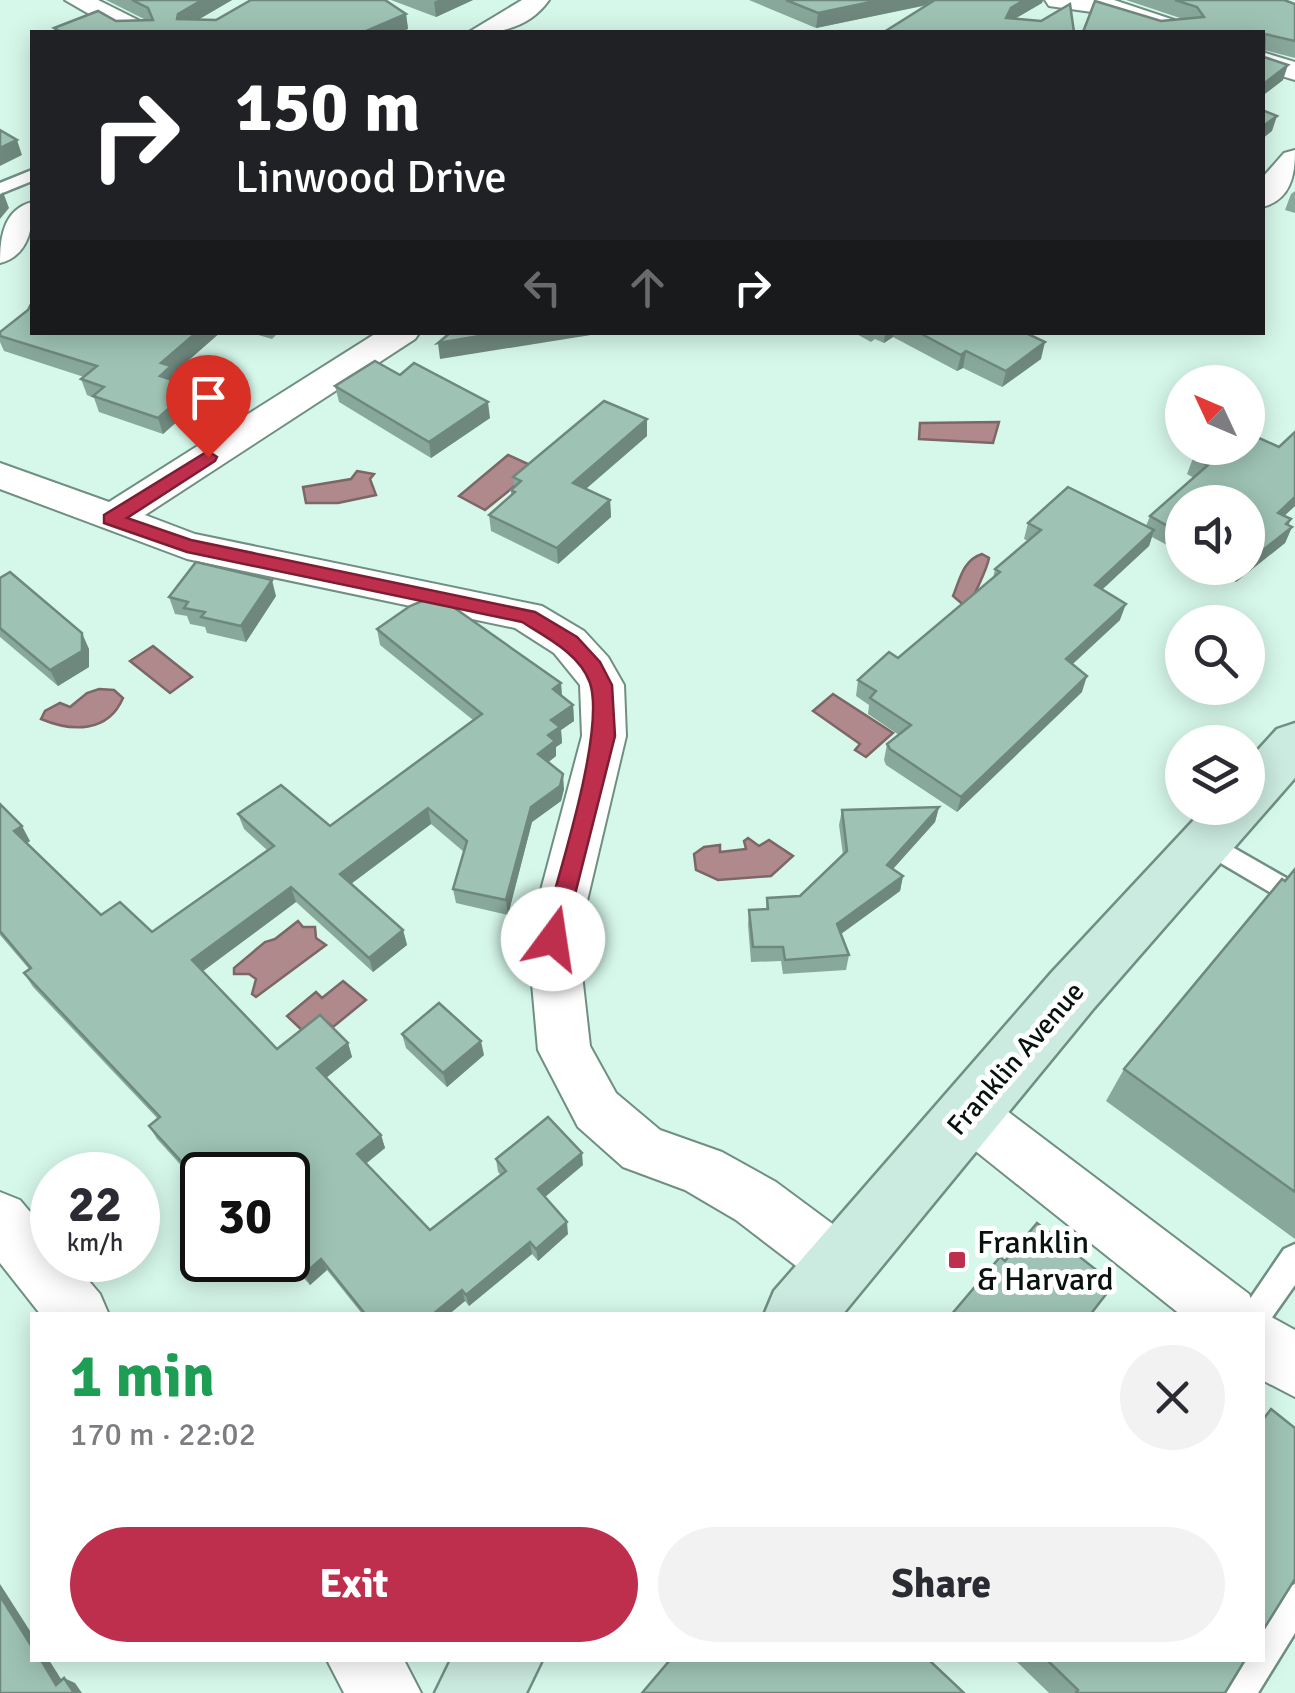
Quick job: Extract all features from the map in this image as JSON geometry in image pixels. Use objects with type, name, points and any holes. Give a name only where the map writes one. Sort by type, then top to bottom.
[{"type":"street","points":[[78,0],[136,30]]},
{"type":"street","points":[[487,30],[528,9],[536,0]]},
{"type":"street","points":[[1058,0],[1110,7],[1176,30]]},
{"type":"street","points":[[1034,24],[1072,1]]},
{"type":"street","points":[[1265,61],[1295,72]]},
{"type":"street","points":[[1265,194],[1295,159]]},
{"type":"street","points":[[0,253],[30,215]]},
{"type":"street","points":[[111,519],[398,335]]},
{"type":"street","points":[[0,475],[187,546],[528,616],[570,642],[602,685],[604,736],[553,939],[564,1050],[597,1110],[642,1149],[702,1170],[756,1201],[841,1264]]},
{"type":"street","points":[[1265,777],[1295,744]]},
{"type":"street","name":"Franklin Avenue","points":[[801,1312],[967,1112],[1222,825]]},
{"type":"street","points":[[967,1112],[1224,1312]]},
{"type":"street","points":[[0,1218],[77,1312]]},
{"type":"street","points":[[1265,1344],[1295,1367]]},
{"type":"street","points":[[362,1662],[387,1693]]},
{"type":"street","points":[[475,1693],[501,1662]]},
{"type":"lane","points":[[0,189],[30,176]]},
{"type":"lane","points":[[1222,825],[1295,896]]},
{"type":"lane","points":[[1257,1312],[1295,1259]]},
{"type":"lane","points":[[1265,1648],[1295,1601]]},
{"type":"lane","points":[[1238,1693],[1257,1662]]},
{"type":"shaded area","points":[[999,422],[993,443],[919,439],[920,423]]},
{"type":"shaded area","points":[[508,455],[537,468],[485,510],[459,496]]},
{"type":"shaded area","points":[[357,471],[374,474],[370,479],[376,495],[338,503],[306,503],[303,487],[351,479]]},
{"type":"shaded area","points":[[982,554],[989,558],[988,563],[967,608],[953,596],[966,565]]},
{"type":"shaded area","points":[[153,646],[192,677],[170,693],[130,661]]},
{"type":"shaded area","points":[[99,689],[114,690],[123,698],[108,718],[99,723],[77,727],[41,719],[45,711],[60,703],[70,707]]},
{"type":"shaded area","points":[[833,694],[893,733],[866,757],[855,750],[860,744],[813,711]]},
{"type":"shaded area","points":[[748,838],[759,846],[769,840],[793,856],[771,876],[718,880],[696,870],[694,854],[704,847],[720,845],[720,852],[746,849],[744,841]]},
{"type":"shaded area","points":[[298,921],[303,927],[315,927],[316,938],[326,945],[256,997],[252,994],[256,979],[249,974],[234,974],[234,968]]},
{"type":"shaded area","points":[[343,981],[366,1000],[333,1027],[322,1018],[305,1033],[287,1016],[316,992],[322,998]]},
{"type":"building","points":[[132,0],[202,0],[178,14],[177,19],[216,20],[251,0],[385,0],[406,14],[369,30],[54,28],[98,11],[116,21],[153,20],[148,8]]},
{"type":"building","points":[[786,0],[880,0],[818,13]]},
{"type":"building","points":[[935,0],[1024,0],[1011,8],[1006,18],[1041,21],[1070,4],[1074,30],[887,30]]},
{"type":"building","points":[[1175,0],[1284,0],[1295,4],[1295,41],[1265,34],[1265,30],[1084,30],[1095,1],[1161,21],[1204,17],[1197,7]]},
{"type":"building","points":[[1265,57],[1288,65],[1265,83]]},
{"type":"building","points":[[1265,111],[1277,116],[1265,125]]},
{"type":"building","points":[[0,130],[17,140],[0,148]]},
{"type":"building","points":[[30,306],[30,335],[194,335],[161,363],[171,366],[160,376],[193,387],[158,418],[93,396],[104,387],[81,379],[97,366],[0,336]]},
{"type":"building","points":[[447,335],[485,335],[438,343]]},
{"type":"building","points":[[924,335],[1030,335],[1045,342],[1006,371],[966,351],[961,355]]},
{"type":"building","points":[[375,361],[400,375],[414,363],[488,402],[429,442],[335,386]]},
{"type":"building","points":[[604,401],[647,419],[573,483],[610,500],[557,548],[489,515],[515,492],[511,490],[521,481],[513,477]]},
{"type":"building","points":[[1295,432],[1295,497],[1278,513],[1291,519],[1286,524],[1292,527],[1265,548],[1265,485],[1185,485],[1208,465],[1265,465],[1265,441],[1279,447]]},
{"type":"building","points":[[1068,487],[1154,530],[1095,585],[1126,604],[1066,659],[1087,676],[961,797],[890,749],[887,744],[911,725],[870,698],[876,691],[858,680],[889,652],[898,658],[1000,572],[995,569],[1041,530],[1028,523]]},
{"type":"building","points":[[1165,503],[1165,524],[1150,516]]},
{"type":"building","points":[[196,562],[272,580],[241,626],[201,617],[205,612],[184,608],[188,602],[169,597]]},
{"type":"building","points":[[10,572],[82,633],[82,651],[50,670],[0,628],[0,578]]},
{"type":"building","points":[[429,598],[446,602],[561,683],[553,689],[573,705],[551,720],[560,727],[548,735],[555,741],[538,754],[563,774],[560,786],[531,807],[506,900],[453,889],[467,841],[428,808],[340,874],[403,930],[369,958],[291,887],[192,960],[277,1049],[320,1015],[348,1043],[317,1068],[381,1135],[357,1154],[430,1230],[506,1171],[496,1159],[548,1117],[582,1153],[538,1189],[567,1222],[536,1249],[530,1242],[466,1295],[462,1290],[436,1312],[364,1312],[321,1259],[310,1269],[310,1152],[180,1152],[180,1160],[149,1126],[160,1117],[24,973],[31,968],[0,931],[0,804],[22,826],[14,831],[101,915],[120,902],[152,932],[274,846],[238,814],[281,785],[330,826],[482,714],[377,629]]},
{"type":"building","points":[[939,807],[887,865],[903,876],[837,924],[849,955],[785,960],[783,947],[753,947],[749,910],[768,909],[767,898],[800,896],[847,851],[842,810]]},
{"type":"building","points":[[1295,869],[1295,1192],[1124,1069],[1282,879],[1285,881]]},
{"type":"building","points":[[439,1003],[481,1041],[443,1073],[402,1034]]},
{"type":"building","points":[[1037,1223],[1114,1284],[1092,1312],[954,1312],[1000,1257],[1005,1261]]},
{"type":"building","points":[[1271,1409],[1295,1428],[1295,1579],[1265,1627],[1265,1417]]},
{"type":"building","points":[[0,1596],[30,1644],[30,1662],[42,1662],[56,1685],[64,1678],[74,1693],[0,1693]]},
{"type":"building","points":[[668,1662],[931,1662],[964,1693],[642,1693]]},
{"type":"building","points":[[1049,1662],[1244,1662],[1225,1693],[1076,1693],[1078,1690]]},
{"type":"place","name":"Franklin & Harvard","points":[[957,1260]]},
{"type":"route","points":[[208,457],[111,519],[187,546],[528,616],[570,642],[593,668],[602,685],[604,736],[553,939]]}]
